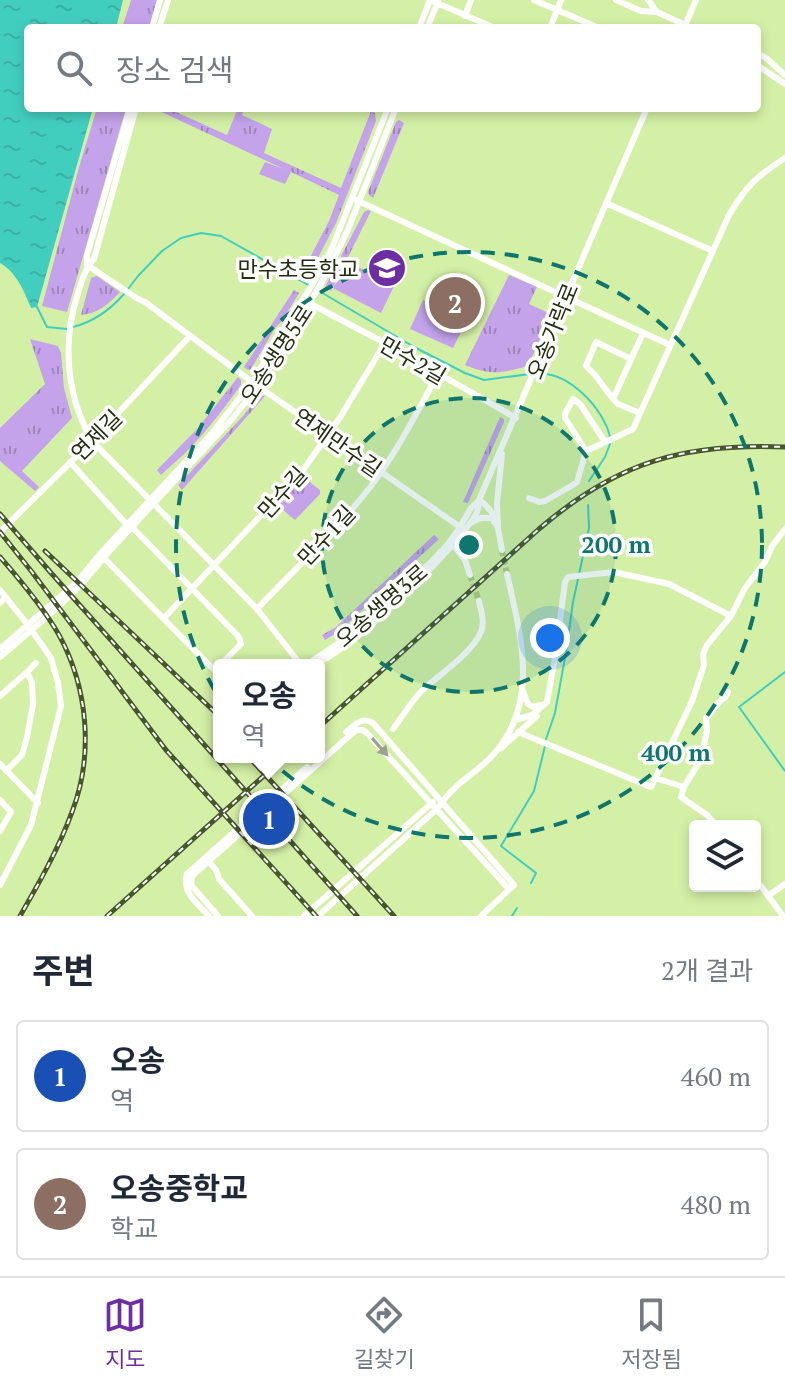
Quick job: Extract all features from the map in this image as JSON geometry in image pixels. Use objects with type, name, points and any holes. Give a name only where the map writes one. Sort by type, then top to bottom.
[{"type":"street","points":[[153,24],[160,0]]},
{"type":"street","points":[[160,24],[168,0]]},
{"type":"street","points":[[465,16],[471,0]]},
{"type":"street","points":[[534,0],[590,24]]},
{"type":"street","points":[[552,24],[561,0]]},
{"type":"street","points":[[616,0],[641,11],[657,12],[681,24]]},
{"type":"street","points":[[648,0],[657,12]]},
{"type":"street","points":[[688,24],[696,0]]},
{"type":"street","points":[[435,1],[485,24]]},
{"type":"street","points":[[421,24],[435,1]]},
{"type":"street","points":[[428,24],[435,1]]},
{"type":"street","points":[[761,55],[785,75]]},
{"type":"street","points":[[761,68],[785,84]]},
{"type":"street","points":[[87,265],[87,255],[132,112]]},
{"type":"street","name":"오송생명5로","points":[[356,200],[387,112]]},
{"type":"street","name":"오송생명5로","points":[[255,384],[318,282],[394,112]]},
{"type":"street","name":"오송가락로","points":[[479,500],[645,112]]},
{"type":"street","points":[[586,451],[633,429],[729,215],[743,192],[763,172],[785,158]]},
{"type":"street","points":[[356,200],[670,345]]},
{"type":"street","points":[[606,203],[713,251]]},
{"type":"street","name":"연제만수길","points":[[87,265],[145,302],[255,384],[460,527]]},
{"type":"street","name":"오송생명3로","points":[[87,265],[72,312],[68,360],[80,416],[92,441],[257,609],[299,659]]},
{"type":"street","name":"오송생명5로","points":[[30,627],[91,574],[102,555],[255,384],[309,303],[311,294]]},
{"type":"street","name":"만수2길","points":[[309,303],[516,418]]},
{"type":"street","points":[[613,399],[643,333]]},
{"type":"street","name":"연제길","points":[[0,532],[92,441],[190,336]]},
{"type":"street","points":[[631,359],[596,342],[586,366],[618,404],[640,413]]},
{"type":"street","name":"만수길","points":[[164,618],[301,473],[329,435],[385,343]]},
{"type":"street","name":"만수1길","points":[[257,609],[352,509],[381,473],[438,374]]},
{"type":"street","points":[[529,498],[545,501],[577,482],[586,451],[565,418],[573,399],[580,404],[606,442]]},
{"type":"street","points":[[502,550],[497,503],[503,445]]},
{"type":"street","points":[[70,462],[239,637],[241,644],[227,659]]},
{"type":"street","points":[[479,500],[494,513],[498,526]]},
{"type":"street","name":"오송생명3로","points":[[325,659],[340,651],[440,561],[470,523],[478,510],[479,500]]},
{"type":"street","name":"오송생명3로","points":[[314,659],[367,620],[430,563],[479,500]]},
{"type":"street","points":[[470,523],[485,517],[492,518],[498,526]]},
{"type":"street","points":[[518,732],[651,787],[692,701],[707,645],[731,616],[745,588],[785,529]]},
{"type":"street","points":[[453,545],[465,560],[470,575]]},
{"type":"street","points":[[102,555],[213,664]]},
{"type":"street","points":[[304,916],[539,714],[547,702],[568,577],[609,572],[669,584],[731,616]]},
{"type":"street","points":[[507,574],[521,638],[523,689],[528,704],[538,707],[547,702]]},
{"type":"street","points":[[0,590],[51,658],[61,706],[31,825],[0,885]]},
{"type":"street","points":[[391,743],[393,729],[426,686],[453,664],[478,637],[483,620],[479,601]]},
{"type":"street","points":[[0,649],[30,627]]},
{"type":"street","points":[[0,657],[30,627]]},
{"type":"street","points":[[0,696],[36,663]]},
{"type":"street","points":[[6,771],[22,755],[27,737],[33,704],[32,683],[27,672]]},
{"type":"street","points":[[492,756],[510,731],[523,689]]},
{"type":"street","points":[[712,820],[681,797],[701,759],[707,731],[706,718],[728,692]]},
{"type":"street","points":[[515,720],[532,715],[547,702]]},
{"type":"street","points":[[325,752],[358,722],[369,720],[443,799],[512,887]]},
{"type":"street","points":[[382,733],[393,729]]},
{"type":"street","points":[[325,757],[356,730],[363,730],[512,887]]},
{"type":"street","points":[[218,916],[191,885],[192,876],[312,763]]},
{"type":"street","points":[[209,916],[188,892],[185,886],[187,874],[318,763]]},
{"type":"street","points":[[0,764],[38,803]]},
{"type":"street","points":[[655,778],[684,787]]},
{"type":"street","points":[[0,800],[11,812],[0,831]]},
{"type":"street","points":[[318,916],[434,806]]},
{"type":"street","points":[[207,860],[219,879],[252,916]]},
{"type":"street","points":[[768,896],[785,884]]},
{"type":"street","points":[[761,886],[783,916]]},
{"type":"street","points":[[481,916],[512,887]]},
{"type":"green space","points":[[131,0],[157,0],[150,24],[123,24]]},
{"type":"green space","points":[[96,112],[125,112],[67,312],[42,306]]},
{"type":"green space","points":[[162,112],[176,112],[227,135],[236,112],[243,112],[242,115],[272,129],[264,153],[341,188],[371,112],[375,113],[376,121],[336,223],[308,277],[302,273],[339,195],[291,172],[285,184],[259,174],[265,162],[284,169]]},
{"type":"green space","points":[[399,120],[404,123],[373,198],[368,192]]},
{"type":"green space","points":[[371,211],[331,291],[325,287],[364,212]]},
{"type":"green space","points":[[347,262],[395,284],[381,313],[333,288]]},
{"type":"green space","points":[[509,275],[537,287],[529,304],[551,314],[528,366],[496,372],[465,365]]},
{"type":"green space","points":[[97,276],[120,292],[102,308],[81,315],[91,278]]},
{"type":"green space","points":[[294,290],[299,293],[248,370],[244,367]]},
{"type":"green space","points":[[423,300],[467,320],[453,348],[410,329]]},
{"type":"green space","points":[[30,339],[58,346],[72,418],[22,471],[39,487],[35,491],[0,461],[0,428],[45,384]]},
{"type":"green space","points":[[238,377],[241,385],[217,417],[188,451],[161,475],[157,470],[198,428]]},
{"type":"green space","points":[[260,395],[265,396],[182,490],[178,485]]},
{"type":"green space","points":[[500,417],[504,422],[468,503],[463,502]]},
{"type":"green space","points":[[300,479],[306,479],[320,490],[320,494],[295,520],[277,505]]},
{"type":"green space","points":[[434,535],[439,539],[338,632],[325,640],[322,635],[336,627]]},
{"type":"water","points":[[0,0],[123,0],[117,24],[24,24],[24,112],[92,112],[37,307],[31,308],[15,277],[0,263]]},
{"type":"waterway","points":[[128,289],[162,251],[181,238],[201,233],[221,236],[310,286]]},
{"type":"waterway","points":[[319,291],[465,373],[484,380],[530,374]]},
{"type":"waterway","points":[[73,327],[101,315],[124,294]]},
{"type":"waterway","points":[[37,307],[47,327],[67,329]]},
{"type":"waterway","points":[[536,374],[560,378],[583,394],[600,415],[610,437]]},
{"type":"waterway","points":[[589,481],[610,444]]},
{"type":"waterway","points":[[546,739],[555,713],[589,528],[588,505]]},
{"type":"waterway","points":[[785,672],[739,707],[785,771]]},
{"type":"waterway","points":[[531,883],[536,873],[501,846],[534,791],[545,746]]},
{"type":"waterway","points":[[512,916],[517,908]]},
{"type":"tunnel","points":[[502,550],[507,574]]},
{"type":"tunnel","points":[[470,575],[479,601]]},
{"type":"railway","points":[[325,722],[539,529],[596,487],[653,461],[683,454],[714,449],[785,447]]},
{"type":"railway","points":[[0,514],[213,755]]},
{"type":"railway","points":[[0,532],[166,750],[316,916]]},
{"type":"railway","points":[[45,551],[213,710]]},
{"type":"railway","points":[[0,557],[39,604],[59,635],[76,677],[85,722],[83,768],[72,812],[55,852],[20,916]]},
{"type":"railway","points":[[221,763],[357,916]]},
{"type":"railway","points":[[254,763],[394,916]]},
{"type":"railway","points":[[107,916],[278,763]]},
{"type":"place","name":"만수초등학교","points":[[387,268]]},
{"type":"place","name":"오송중학교","points":[[455,303]]},
{"type":"place","name":"오송","points":[[269,819]]}]
